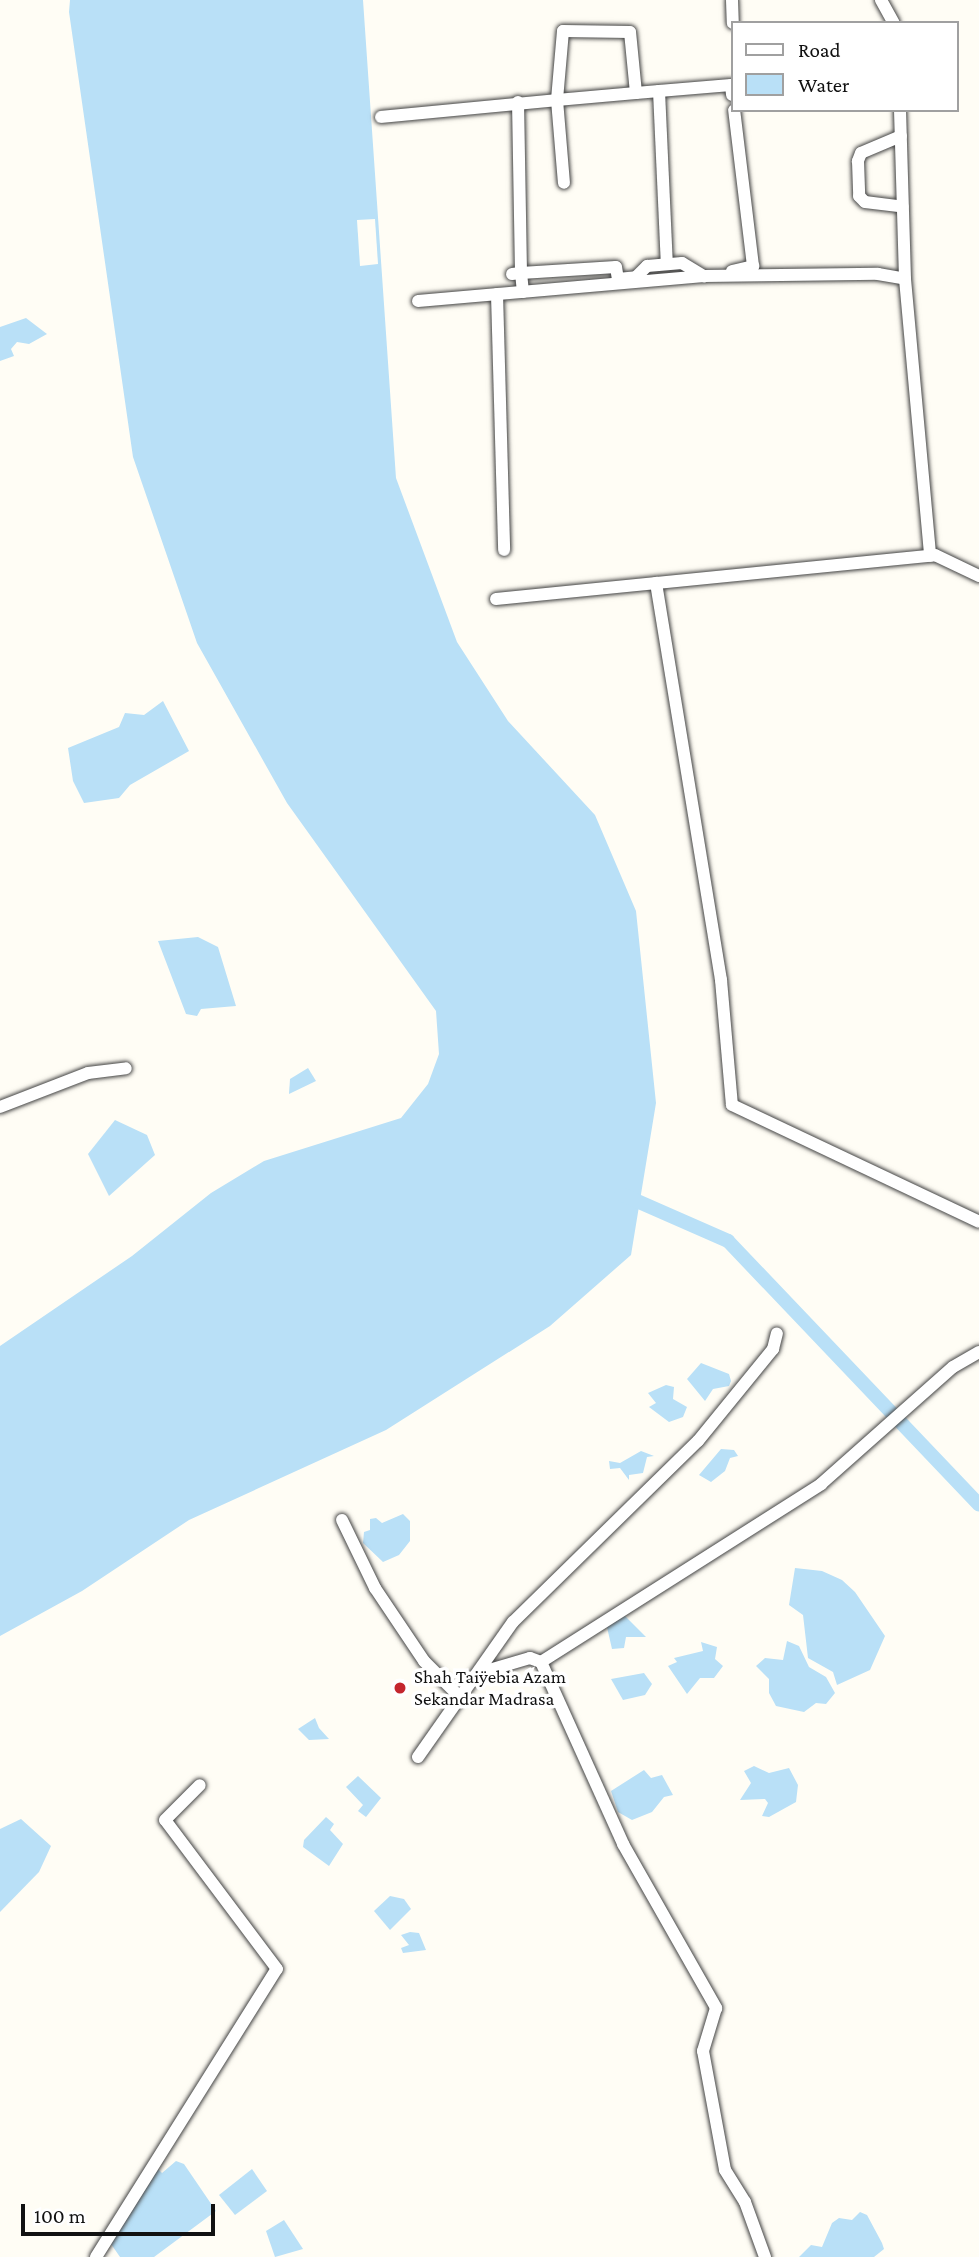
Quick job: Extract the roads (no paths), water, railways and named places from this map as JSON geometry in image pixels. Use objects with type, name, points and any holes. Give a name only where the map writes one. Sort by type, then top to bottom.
[{"type":"street","points":[[732,0],[733,21]]},
{"type":"street","points":[[881,0],[893,21]]},
{"type":"street","points":[[564,183],[557,100],[562,31],[630,32],[636,93]]},
{"type":"street","points":[[381,117],[518,102],[730,87]]},
{"type":"street","points":[[659,91],[667,264]]},
{"type":"street","points":[[518,102],[516,274],[523,292]]},
{"type":"street","points":[[516,274],[616,267],[618,279],[636,277],[647,266],[667,264],[682,263],[704,276],[753,266],[734,112]]},
{"type":"street","points":[[900,112],[905,279],[930,556]]},
{"type":"street","points":[[901,136],[862,153],[858,161],[859,196],[865,202],[903,207]]},
{"type":"street","points":[[418,301],[704,276],[878,274],[905,279]]},
{"type":"street","points":[[497,294],[503,550]]},
{"type":"street","points":[[496,599],[930,556],[979,576]]},
{"type":"street","points":[[656,583],[721,980],[732,1105],[979,1222]]},
{"type":"street","points":[[0,1107],[88,1073],[126,1069]]},
{"type":"street","points":[[418,1757],[458,1695],[479,1673],[513,1622],[698,1441],[773,1349],[777,1333]]},
{"type":"street","points":[[541,1662],[821,1484],[953,1367],[979,1352]]},
{"type":"street","points":[[342,1520],[375,1588],[417,1651],[458,1695]]},
{"type":"street","points":[[479,1673],[530,1658],[541,1662],[623,1844],[716,2008],[703,2051],[725,2170],[746,2202],[765,2257]]},
{"type":"street","points":[[96,2257],[277,1969],[165,1820],[200,1785]]},
{"type":"water","points":[[70,0],[363,0],[396,478],[457,642],[508,721],[595,815],[636,911],[656,1103],[631,1255],[550,1326],[386,1430],[189,1520],[82,1591],[0,1636],[0,1346],[132,1256],[211,1193],[264,1161],[401,1118],[428,1084],[439,1054],[436,1011],[287,803],[197,643],[133,457],[69,12]]},
{"type":"water","points":[[26,318],[47,334],[29,344],[17,342],[11,349],[14,356],[0,361],[0,327]]},
{"type":"water","points":[[163,701],[189,751],[130,785],[119,798],[84,803],[73,781],[68,748],[119,727],[125,713],[144,715]]},
{"type":"water","points":[[198,937],[218,947],[236,1006],[201,1009],[197,1016],[186,1014],[158,941]]},
{"type":"water","points":[[308,1068],[316,1081],[289,1094],[290,1079]]},
{"type":"water","points":[[115,1120],[147,1135],[155,1155],[109,1196],[88,1154]]},
{"type":"water","points":[[701,1363],[729,1374],[731,1381],[729,1386],[713,1389],[705,1401],[687,1379]]},
{"type":"water","points":[[666,1385],[674,1387],[673,1399],[687,1407],[683,1417],[669,1422],[649,1407],[656,1403],[648,1393]]},
{"type":"water","points":[[721,1449],[734,1450],[738,1456],[730,1458],[725,1471],[711,1482],[699,1475]]},
{"type":"water","points":[[641,1451],[654,1456],[647,1457],[643,1473],[629,1475],[629,1480],[620,1468],[610,1469],[609,1461],[620,1463]]},
{"type":"water","points":[[403,1514],[410,1521],[410,1541],[399,1555],[383,1562],[363,1543],[364,1532],[370,1530],[370,1519],[376,1518],[382,1523]]},
{"type":"water","points":[[795,1568],[822,1571],[842,1580],[855,1592],[885,1636],[870,1670],[837,1685],[833,1672],[808,1658],[803,1615],[789,1605]]},
{"type":"water","points":[[625,1616],[646,1637],[626,1637],[624,1648],[612,1649],[606,1623]]},
{"type":"water","points":[[787,1641],[799,1646],[809,1667],[826,1677],[835,1693],[826,1704],[816,1703],[804,1712],[776,1706],[769,1693],[769,1679],[756,1666],[765,1658],[783,1660]]},
{"type":"water","points":[[701,1642],[717,1647],[715,1659],[723,1666],[714,1678],[700,1678],[687,1694],[668,1666],[677,1662],[674,1658],[703,1651]]},
{"type":"water","points":[[644,1673],[652,1684],[645,1695],[623,1700],[611,1679]]},
{"type":"water","points":[[315,1718],[319,1728],[329,1739],[309,1740],[298,1729]]},
{"type":"water","points":[[754,1766],[769,1773],[789,1768],[798,1785],[796,1802],[769,1817],[762,1816],[768,1803],[765,1799],[740,1800],[751,1783],[744,1771]]},
{"type":"water","points":[[644,1770],[651,1778],[662,1775],[673,1795],[664,1797],[652,1812],[632,1820],[618,1812],[611,1791]]},
{"type":"water","points":[[358,1776],[381,1798],[366,1817],[358,1811],[363,1805],[346,1787]]},
{"type":"water","points":[[326,1817],[334,1824],[330,1830],[343,1844],[329,1866],[303,1847],[304,1840]]},
{"type":"water","points":[[21,1819],[51,1846],[39,1872],[0,1912],[0,1829]]},
{"type":"water","points":[[390,1896],[404,1899],[411,1909],[390,1930],[374,1911]]},
{"type":"water","points":[[419,1933],[426,1950],[403,1953],[401,1948],[409,1945],[401,1935]]},
{"type":"water","points":[[176,2161],[184,2164],[216,2211],[154,2257],[120,2257],[111,2244],[158,2169],[162,2173]]},
{"type":"water","points":[[252,2169],[267,2191],[235,2215],[219,2195]]},
{"type":"water","points":[[860,2212],[867,2215],[884,2249],[874,2257],[799,2257],[811,2245],[822,2247],[832,2223],[839,2218],[852,2220]]},
{"type":"water","points":[[284,2220],[303,2249],[275,2257],[266,2231]]},
{"type":"waterway","points":[[621,1194],[728,1241],[979,1505]]},
{"type":"place","name":"Shah Taiÿebia Azam Sekandar Madrasa","points":[[400,1688]]}]
